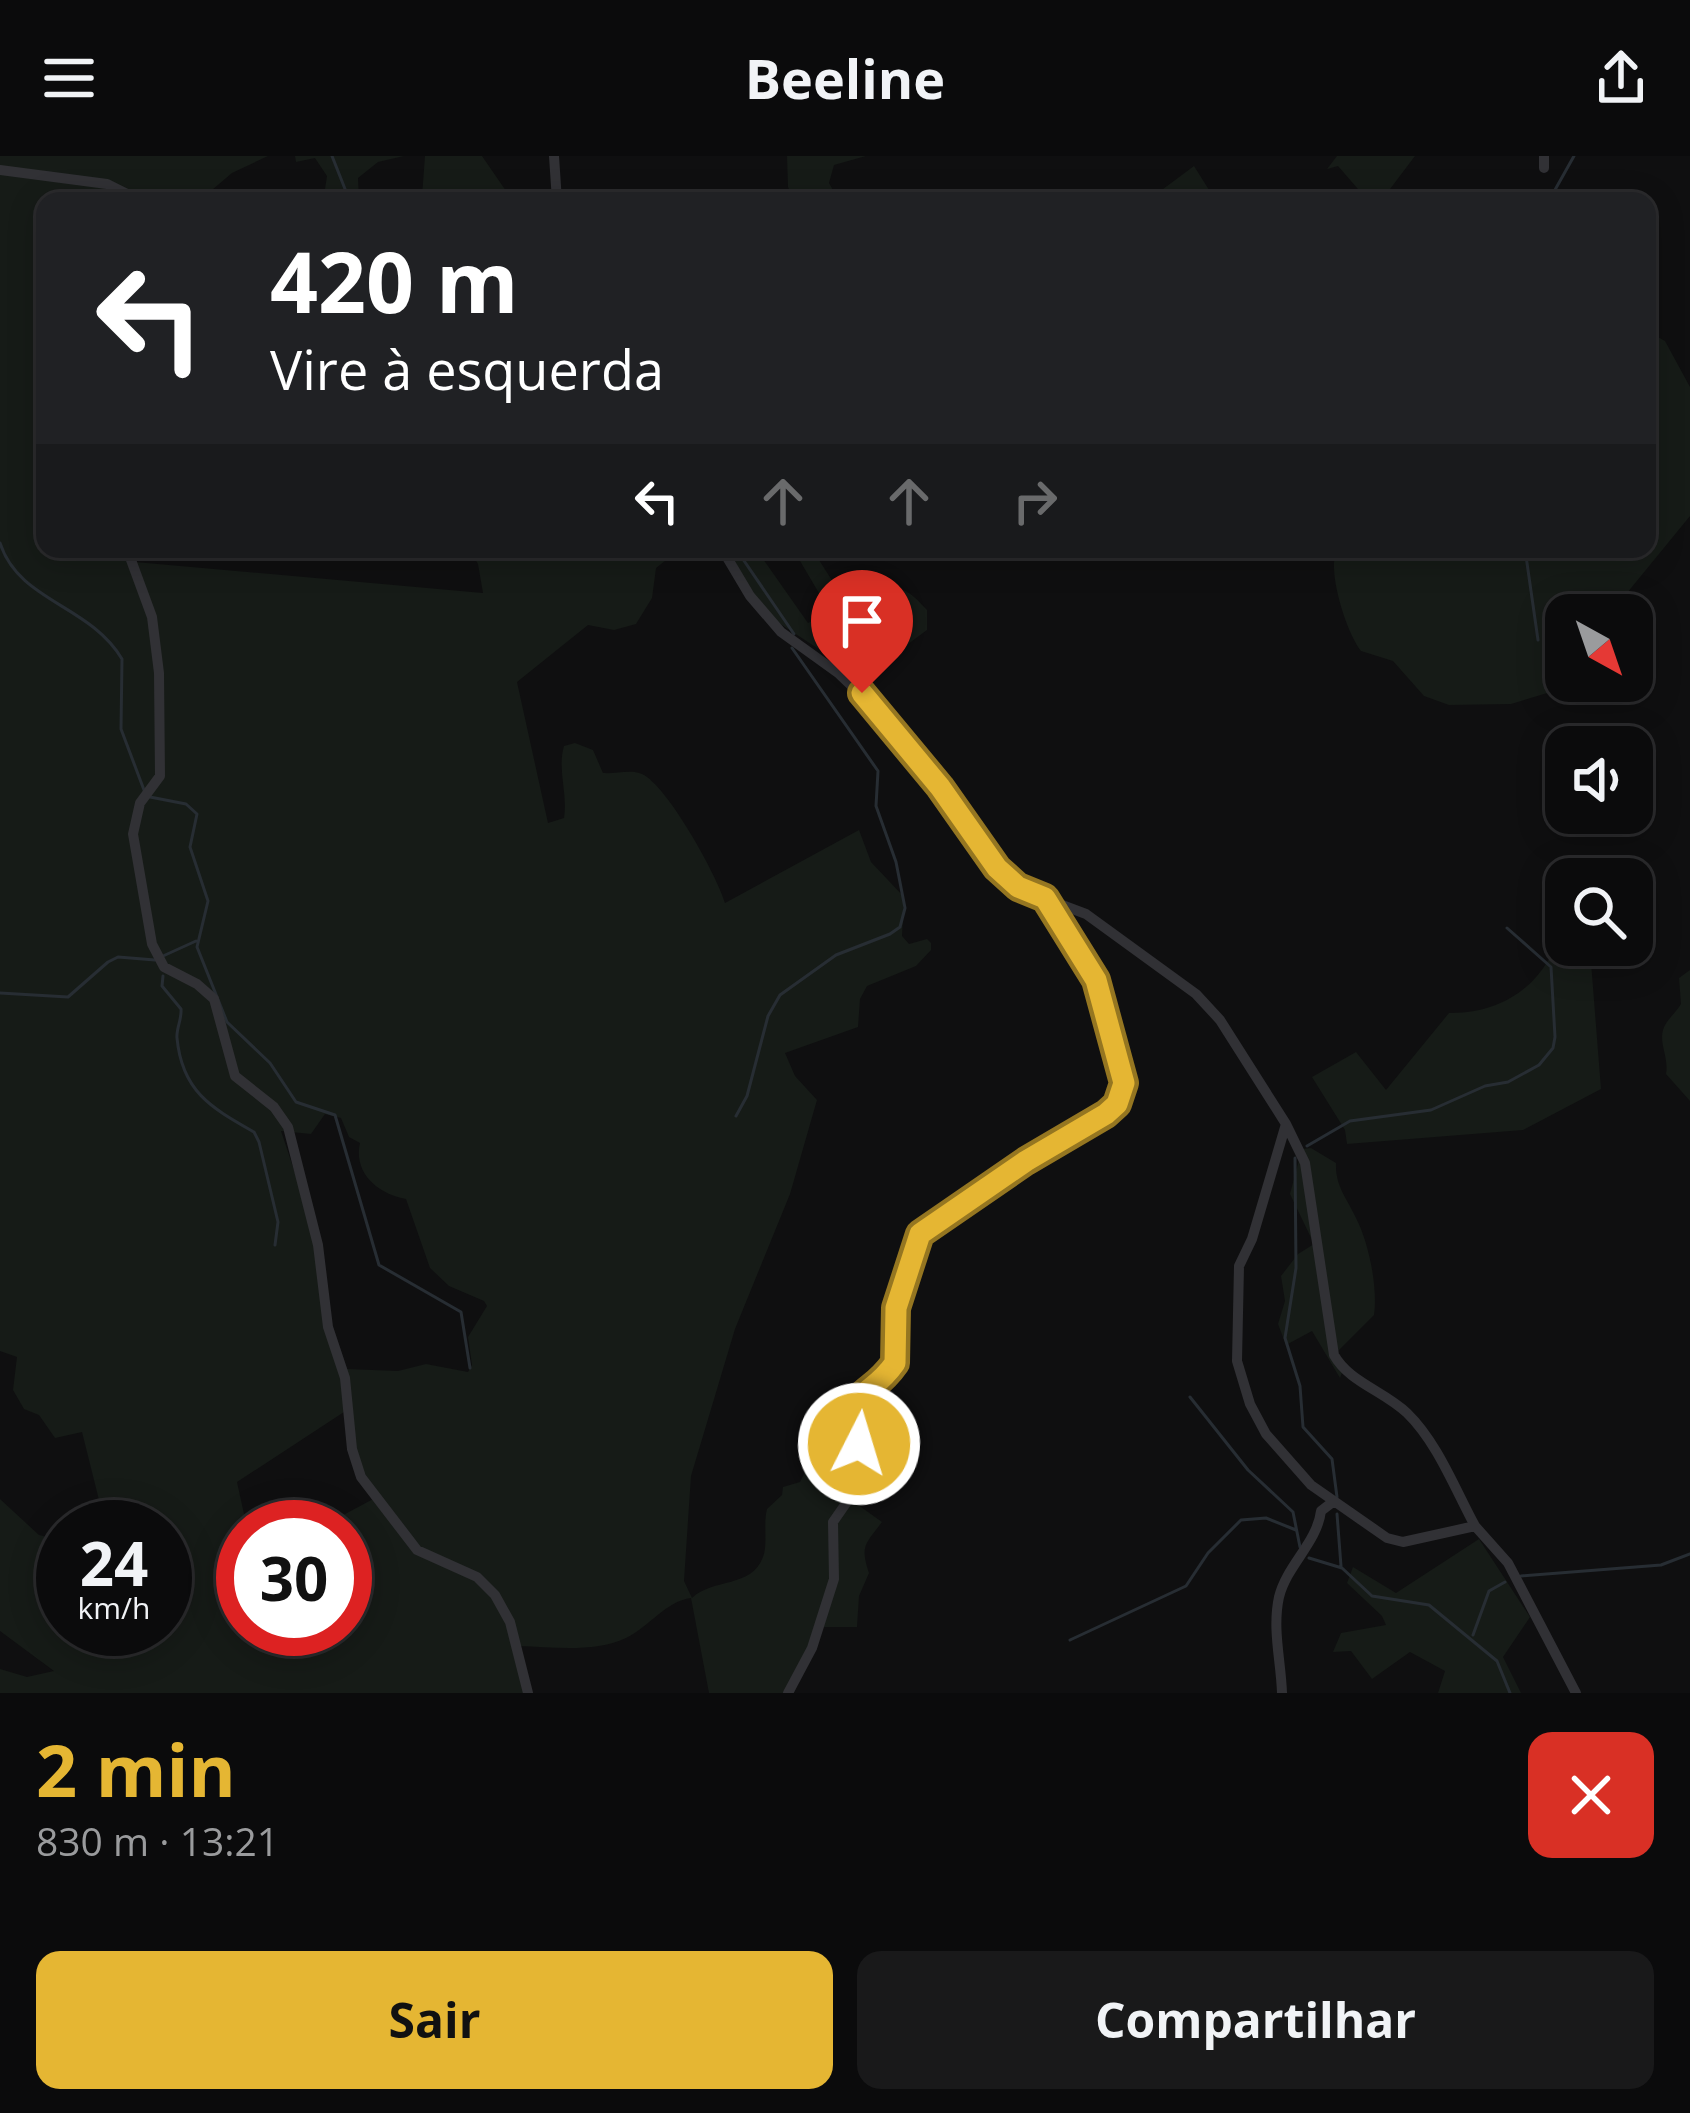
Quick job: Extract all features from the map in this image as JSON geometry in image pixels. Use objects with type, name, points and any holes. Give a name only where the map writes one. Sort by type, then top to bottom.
[{"type":"street","points":[[554,156],[556,192]]},
{"type":"street","points":[[0,170],[107,184],[123,192]]},
{"type":"street","points":[[130,558],[152,617],[159,673],[160,776],[140,803],[133,834],[152,944],[168,970],[214,999],[235,1076],[274,1107],[288,1127],[318,1245],[328,1328],[346,1378],[352,1449],[361,1477],[417,1550],[477,1577],[495,1595],[510,1622],[528,1693]]},
{"type":"street","points":[[727,558],[750,596],[781,632],[838,673],[881,714],[997,868],[1018,887],[1086,914],[1196,994],[1220,1020],[1305,1163],[1334,1355],[1346,1372],[1413,1420],[1474,1526],[1508,1563],[1576,1693]]},
{"type":"street","points":[[788,1693],[812,1648],[834,1579],[833,1522],[865,1476],[854,1404],[859,1393],[895,1363],[896,1308],[920,1234],[1026,1161],[1106,1114],[1122,1094],[1123,1073],[1101,991],[1045,898]]},
{"type":"street","points":[[1286,1124],[1252,1239],[1239,1266],[1238,1377],[1266,1434],[1311,1485],[1394,1541],[1474,1526]]},
{"type":"street","points":[[1282,1693],[1276,1640],[1280,1593],[1319,1527],[1321,1510],[1334,1501]]},
{"type":"shaded area","points":[[0,156],[268,156],[232,173],[210,192],[36,192],[36,558],[134,558],[135,562],[483,593],[474,558],[669,558],[656,568],[652,598],[636,624],[614,630],[588,625],[517,682],[548,823],[564,818],[562,755],[564,746],[575,743],[593,750],[603,773],[642,774],[665,795],[713,873],[725,903],[859,830],[871,862],[904,897],[902,936],[909,944],[927,939],[931,943],[931,950],[916,966],[867,986],[860,999],[858,1027],[785,1053],[795,1076],[817,1100],[790,1194],[735,1329],[691,1476],[684,1581],[692,1598],[758,1567],[764,1552],[767,1509],[782,1495],[783,1487],[800,1482],[808,1466],[868,1475],[854,1502],[882,1522],[866,1546],[869,1573],[859,1596],[857,1627],[821,1627],[794,1693],[709,1693],[691,1598],[614,1643],[573,1648],[519,1646],[529,1693],[0,1693],[0,1669],[27,1677],[54,1671],[0,1631],[0,1499],[36,1532],[36,1656],[192,1656],[192,1500],[99,1500],[82,1432],[55,1438],[39,1415],[24,1409],[13,1390],[17,1357],[0,1351]],"holes":[[[325,1114],[341,1118],[349,1137],[360,1143],[360,1164],[370,1180],[406,1199],[430,1268],[449,1286],[487,1306],[468,1337],[472,1365],[468,1372],[426,1364],[398,1371],[347,1369],[327,1328],[314,1230],[281,1131],[311,1134]]]},
{"type":"shaded area","points":[[295,156],[404,156],[378,162],[358,178],[359,192],[320,192],[327,176],[315,158],[296,162]]},
{"type":"shaded area","points":[[425,156],[482,156],[507,192],[422,192]]},
{"type":"shaded area","points":[[787,156],[866,156],[834,165],[829,183],[834,192],[790,192]]},
{"type":"shaded area","points":[[1337,156],[1415,156],[1388,192],[1361,192],[1338,166],[1327,169]]},
{"type":"shaded area","points":[[1194,166],[1210,192],[1159,192]]},
{"type":"shaded area","points":[[1656,336],[1665,341],[1690,387],[1690,516],[1656,558]]},
{"type":"shaded area","points":[[727,558],[762,558],[808,623],[822,616],[823,600],[798,558],[818,558],[840,593],[856,596],[903,589],[927,610],[927,630],[904,647],[834,659],[762,612]]},
{"type":"shaded area","points":[[1334,558],[1656,558],[1626,594],[1545,594],[1545,694],[1511,704],[1449,705],[1424,696],[1393,661],[1361,651],[1340,602]]},
{"type":"shaded area","points":[[1545,965],[1591,966],[1601,1089],[1523,1130],[1347,1144],[1345,1130],[1312,1077],[1356,1052],[1386,1090],[1449,1013],[1470,1012],[1507,1000]]},
{"type":"shaded area","points":[[1690,970],[1690,1101],[1666,1074],[1662,1035],[1681,1004],[1679,978]]},
{"type":"shaded area","points":[[1311,1148],[1336,1163],[1340,1185],[1365,1240],[1373,1279],[1374,1315],[1337,1352],[1343,1370],[1340,1378],[1312,1331],[1286,1345],[1278,1324],[1285,1301],[1281,1276],[1298,1254],[1314,1244],[1290,1194],[1302,1149]]},
{"type":"shaded area","points":[[1479,1539],[1530,1617],[1503,1657],[1521,1693],[1438,1693],[1445,1671],[1410,1652],[1372,1679],[1351,1651],[1333,1652],[1341,1633],[1386,1625],[1347,1583],[1353,1567],[1396,1593]]},
{"type":"waterway","points":[[332,156],[346,192]]},
{"type":"waterway","points":[[1554,192],[1574,156]]},
{"type":"waterway","points":[[0,543],[22,578],[92,626],[122,659],[121,729],[144,790]]},
{"type":"waterway","points":[[742,558],[794,634]]},
{"type":"waterway","points":[[1526,558],[1538,640]]},
{"type":"waterway","points":[[736,1116],[747,1096],[768,1016],[780,995],[836,955],[890,934],[900,927],[905,908],[896,862],[876,806],[878,771],[792,648]]},
{"type":"waterway","points":[[150,797],[186,804],[197,814],[190,847],[208,901],[197,947],[227,1022],[270,1063],[296,1102],[335,1115],[379,1265],[461,1312],[470,1368]]},
{"type":"waterway","points":[[1307,1146],[1350,1121],[1431,1110],[1485,1086],[1508,1082],[1539,1065],[1553,1048],[1555,1037],[1551,967],[1507,928]]},
{"type":"waterway","points":[[163,956],[196,941]]},
{"type":"waterway","points":[[0,993],[68,997],[118,957],[155,960]]},
{"type":"waterway","points":[[163,976],[162,986],[181,1009],[177,1038],[192,1085],[212,1106],[254,1132],[259,1142],[278,1222],[275,1245]]},
{"type":"waterway","points":[[1295,1158],[1296,1268],[1285,1338],[1300,1386],[1303,1427],[1332,1459],[1337,1497]]},
{"type":"waterway","points":[[1190,1397],[1248,1470],[1293,1512],[1300,1547]]},
{"type":"waterway","points":[[1337,1514],[1341,1566]]},
{"type":"waterway","points":[[1070,1640],[1186,1586],[1208,1553],[1241,1520],[1266,1518],[1296,1530]]},
{"type":"waterway","points":[[1521,1576],[1661,1565],[1690,1554]]},
{"type":"waterway","points":[[1309,1558],[1342,1568],[1372,1596],[1429,1605],[1497,1661],[1510,1693]]},
{"type":"waterway","points":[[1473,1635],[1489,1591],[1505,1582]]},
{"type":"route","points":[[859,1444],[855,1399],[895,1363],[897,1300],[920,1234],[1026,1161],[1106,1114],[1117,1104],[1124,1083],[1101,991],[1045,898],[1018,887],[997,868],[940,787],[862,693]]}]
